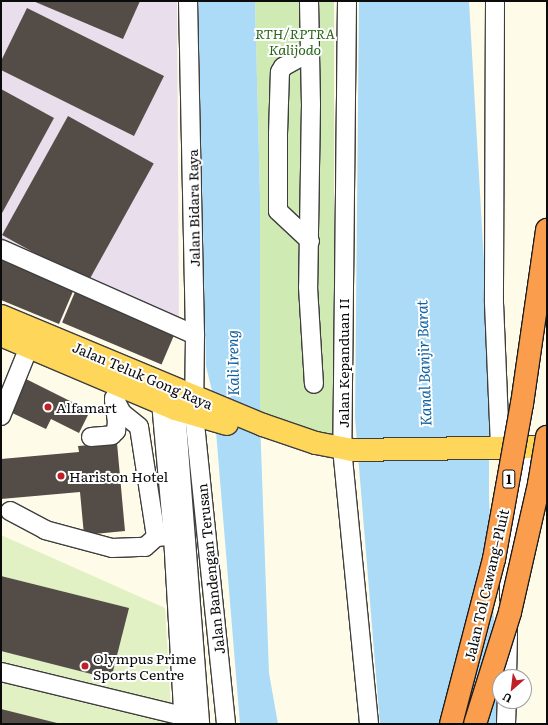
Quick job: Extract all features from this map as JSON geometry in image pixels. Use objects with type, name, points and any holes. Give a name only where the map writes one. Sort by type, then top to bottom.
[{"type":"highway","name":"Jalan Tol Cawang–Pluit","points":[[451,724],[496,552],[522,404],[547,230]]},
{"type":"highway","name":"Jalan Tol Cawang–Pluit","points":[[475,724],[510,612],[539,484],[536,452]]},
{"type":"main road","name":"Jalan Teluk Gong Raya","points":[[1,316],[186,402],[263,431],[314,457],[536,452]]},
{"type":"main road","name":"Jalan Teluk Gong Raya","points":[[1,335],[29,347],[117,391],[186,402]]},
{"type":"street","name":"Jalan Bidara Raya","points":[[186,402],[195,334],[188,1]]},
{"type":"street","points":[[309,1],[310,241],[308,287],[314,384]]},
{"type":"street","name":"Jalan Kepanduan II","points":[[347,1],[348,456],[369,724]]},
{"type":"street","points":[[494,452],[495,1]]},
{"type":"street","points":[[310,52],[283,68],[280,72],[278,134],[278,211],[310,241]]},
{"type":"street","points":[[1,249],[195,334]]},
{"type":"street","points":[[1,416],[29,347]]},
{"type":"street","points":[[91,437],[112,435],[116,431],[117,391]]},
{"type":"street","points":[[1,672],[191,720],[187,655],[171,536],[139,427],[122,413],[117,391]]},
{"type":"street","points":[[171,536],[186,402]]},
{"type":"street","name":"Jalan Bandengan Terusan","points":[[186,402],[226,724]]},
{"type":"street","points":[[507,669],[509,579],[516,566],[536,452]]},
{"type":"street","points":[[10,512],[45,530],[112,548],[145,547],[171,536]]},
{"type":"street","points":[[506,724],[507,709]]},
{"type":"shaded area","points":[[1,1],[177,1],[179,330],[1,260]]},
{"type":"green space","name":"RTH/RPTRA Kalijodo","points":[[255,1],[334,1],[334,437],[260,419],[260,195]]},
{"type":"green space","name":"Olympus Prime Sports Centre","points":[[1,535],[165,608],[172,724],[1,724]]},
{"type":"water","name":"Kali Ireng","points":[[198,1],[255,1],[260,195],[260,419],[269,673],[278,724],[240,724],[213,395],[206,366]]},
{"type":"water","name":"Kanal Banjir Barat","points":[[359,1],[469,1],[489,349],[489,495],[496,669],[492,669],[492,709],[497,709],[498,724],[380,724],[355,418]]},
{"type":"building","points":[[33,1],[140,1],[123,39]]},
{"type":"building","points":[[27,8],[164,76],[134,136],[1,70],[1,61]]},
{"type":"building","points":[[1,89],[54,118],[1,215]]},
{"type":"building","points":[[68,116],[154,164],[88,282],[2,235]]},
{"type":"building","points":[[1,258],[74,289],[59,324],[1,300]]},
{"type":"building","points":[[75,292],[174,334],[162,365],[62,322]]},
{"type":"building","points":[[22,377],[90,411],[79,433],[51,419],[46,429],[6,410]]},
{"type":"building","name":"Hariston Hotel","points":[[117,443],[125,531],[84,535],[80,492],[1,499],[1,459],[79,452],[78,446]]},
{"type":"building","points":[[1,576],[129,608],[111,679],[1,651]]},
{"type":"building","points":[[1,709],[57,723],[57,724],[1,724]]},
{"type":"place","name":"Alfamart","points":[[48,407]]},
{"type":"place","name":"Hariston Hotel","points":[[61,476]]},
{"type":"place","name":"Olympus Prime Sports Centre","points":[[85,666]]}]
